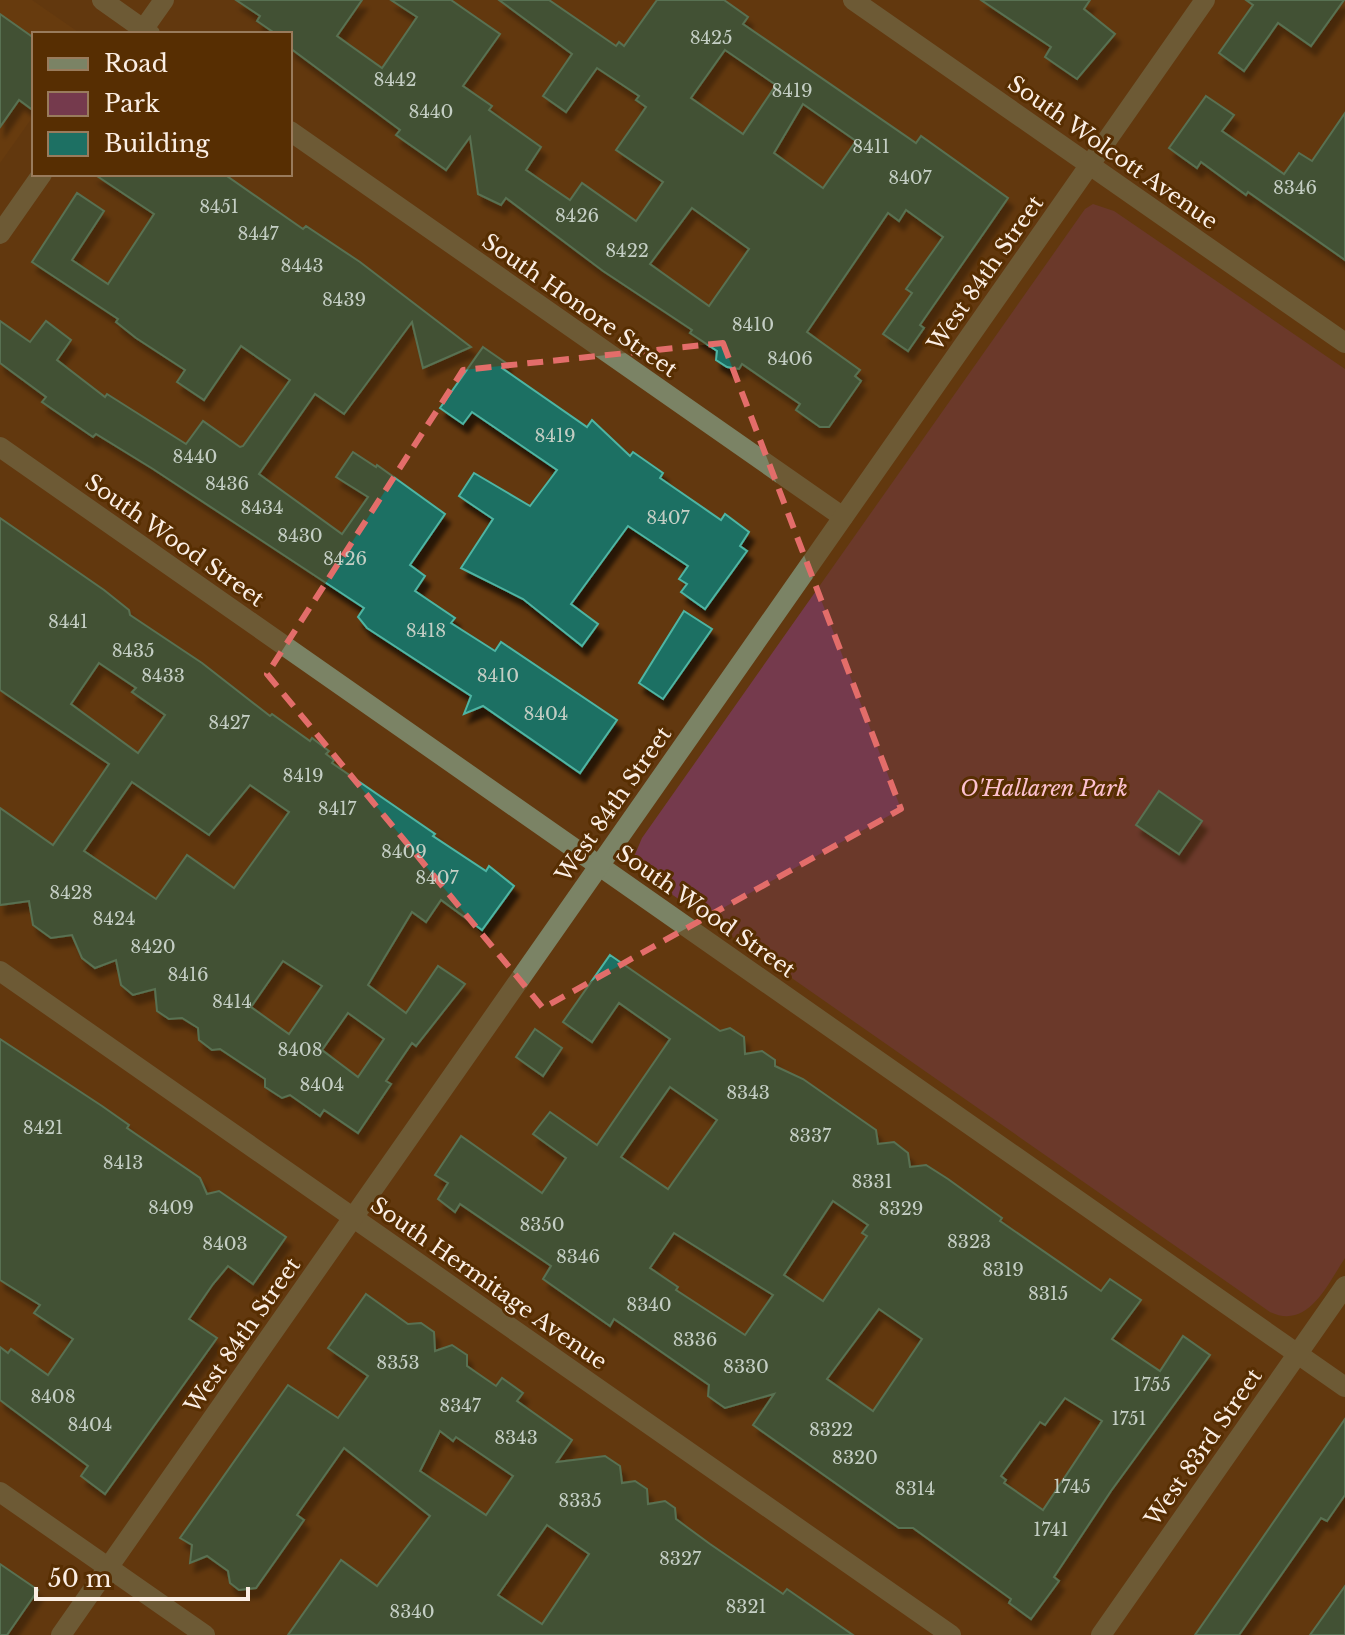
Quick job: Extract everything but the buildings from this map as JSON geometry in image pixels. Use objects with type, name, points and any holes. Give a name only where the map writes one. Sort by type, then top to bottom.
[{"type":"street","points":[[102,0],[145,32],[164,0]]},
{"type":"street","name":"South Wolcott Avenue","points":[[853,0],[1345,343]]},
{"type":"street","name":"West 84th Street","points":[[61,1635],[1205,0]]},
{"type":"street","name":"South Honore Street","points":[[292,132],[843,517]]},
{"type":"street","points":[[0,234],[41,176]]},
{"type":"street","name":"South Wood Street","points":[[0,447],[1345,1387]]},
{"type":"street","name":"South Hermitage Avenue","points":[[0,971],[951,1635]]},
{"type":"street","name":"West 83rd Street","points":[[1101,1635],[1345,1286]]},
{"type":"street","points":[[0,1492],[205,1635]]},
{"type":"highlighted area","points":[[723,343],[901,809],[543,1008],[267,674],[463,370]]},
{"type":"shaded area","points":[[0,0],[32,0],[78,32],[32,32],[32,118],[0,163]]},
{"type":"green space","name":"O'Hallaren Park","points":[[1093,204],[1114,211],[1345,369],[1345,1258],[1315,1302],[1295,1315],[1283,1316],[1270,1312],[647,877],[633,859],[642,838],[1085,209]]}]
